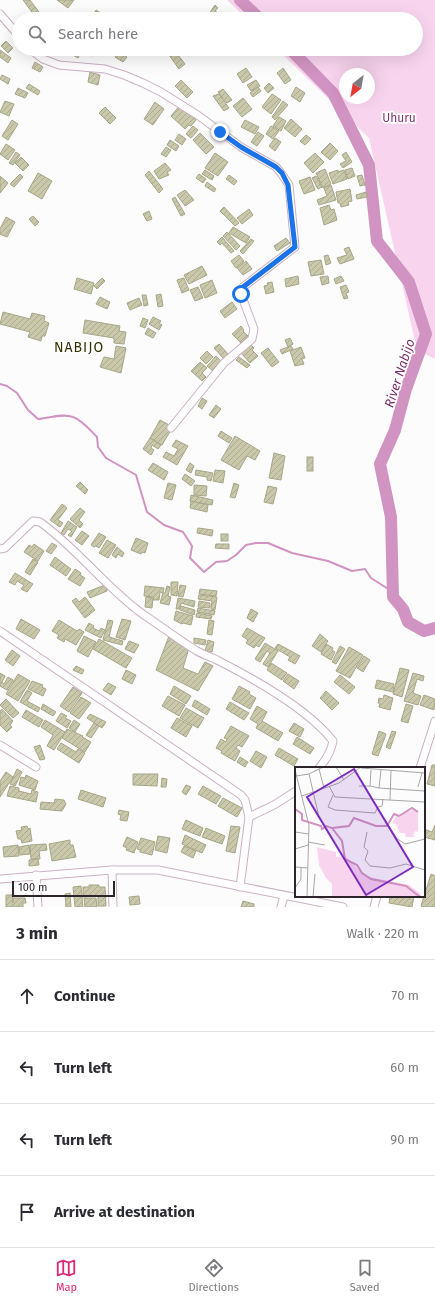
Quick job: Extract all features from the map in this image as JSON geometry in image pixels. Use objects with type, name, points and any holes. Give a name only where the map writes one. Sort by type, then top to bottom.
[{"type":"street","points":[[0,14],[12,28]]},
{"type":"street","points":[[40,56],[59,65],[105,69],[124,75],[161,92],[199,116],[241,147],[276,167],[282,173],[288,185],[295,247],[243,287],[241,291],[254,329],[252,338],[224,363],[171,428]]},
{"type":"street","points":[[0,549],[5,548],[33,521],[40,522],[82,559],[118,594],[142,614],[181,641],[261,685],[297,708],[324,730],[333,741],[332,748],[320,767]]},
{"type":"street","points":[[0,631],[241,795],[245,800],[249,816],[240,887]]},
{"type":"street","points":[[420,767],[435,721]]},
{"type":"street","points":[[0,745],[36,767]]},
{"type":"street","points":[[249,816],[274,805],[295,792]]},
{"type":"street","points":[[112,870],[113,907]]},
{"type":"street","points":[[0,880],[36,875],[112,870],[158,870],[343,907]]},
{"type":"street","points":[[36,875],[38,907]]},
{"type":"street","points":[[280,907],[284,896]]},
{"type":"street","points":[[374,907],[377,897]]},
{"type":"green space","name":"Uhuru","points":[[227,0],[435,0],[435,359],[417,350],[369,138],[284,56],[423,56],[423,12],[240,12]]},
{"type":"building","points":[[23,0],[30,0],[39,12],[32,12]]},
{"type":"building","points":[[57,0],[74,0],[68,8]]},
{"type":"building","points":[[215,5],[218,8],[215,11],[216,12],[210,12]]},
{"type":"building","points":[[6,41],[12,49],[8,53],[1,46]]},
{"type":"building","points":[[0,50],[11,58],[8,63],[0,57]]},
{"type":"building","points":[[126,56],[127,57],[123,62],[115,57]]},
{"type":"building","points":[[170,56],[179,56],[185,64],[179,69]]},
{"type":"building","points":[[35,62],[43,67],[40,72],[32,68]]},
{"type":"building","points":[[246,68],[252,77],[243,83],[237,74]]},
{"type":"building","points":[[283,68],[291,80],[285,84],[277,73]]},
{"type":"building","points":[[90,72],[100,75],[98,85],[88,82]]},
{"type":"building","points":[[2,75],[10,79],[8,84],[0,79]]},
{"type":"building","points":[[181,80],[193,92],[187,98],[175,86]]},
{"type":"building","points":[[256,80],[260,86],[251,91],[247,85]]},
{"type":"building","points":[[269,83],[274,88],[268,93],[264,88]]},
{"type":"building","points":[[29,84],[40,91],[38,95],[26,88]]},
{"type":"building","points":[[258,87],[261,91],[253,97],[250,93]]},
{"type":"building","points":[[296,87],[305,93],[300,102],[291,96]]},
{"type":"building","points":[[18,88],[28,93],[25,98],[15,94]]},
{"type":"building","points":[[223,89],[232,100],[227,103],[218,92]]},
{"type":"building","points":[[219,94],[229,108],[224,111],[213,96]]},
{"type":"building","points":[[272,94],[281,100],[271,114],[262,107]]},
{"type":"building","points":[[243,98],[252,109],[242,117],[233,106]]},
{"type":"building","points":[[5,101],[14,104],[9,116],[0,112]]},
{"type":"building","points":[[283,101],[288,105],[275,120],[272,117]]},
{"type":"building","points":[[155,102],[164,109],[153,125],[144,119]]},
{"type":"building","points":[[180,105],[196,120],[191,126],[189,125],[185,129],[171,116]]},
{"type":"building","points":[[105,107],[116,118],[110,124],[99,113]]},
{"type":"building","points":[[279,117],[286,121],[281,131],[273,126]]},
{"type":"building","points":[[291,119],[302,129],[295,137],[284,128]]},
{"type":"building","points":[[12,120],[18,124],[8,140],[2,136]]},
{"type":"building","points":[[245,120],[259,127],[255,134],[241,127]]},
{"type":"building","points":[[193,126],[198,130],[191,138],[186,134]]},
{"type":"building","points":[[271,126],[279,131],[273,139],[266,134]]},
{"type":"building","points":[[258,132],[264,136],[257,146],[251,142]]},
{"type":"building","points":[[200,133],[214,147],[206,154],[193,140]]},
{"type":"building","points":[[179,134],[186,139],[182,145],[175,140]]},
{"type":"building","points":[[306,135],[311,139],[305,145],[300,141]]},
{"type":"building","points":[[275,138],[281,142],[275,151],[269,146]]},
{"type":"building","points":[[170,140],[179,146],[176,151],[167,145]]},
{"type":"building","points":[[330,143],[338,151],[330,160],[321,152]]},
{"type":"building","points":[[6,144],[15,150],[8,160],[0,154]]},
{"type":"building","points":[[166,147],[171,150],[166,157],[161,154]]},
{"type":"building","points":[[16,152],[20,155],[13,165],[9,163]]},
{"type":"building","points":[[346,152],[352,162],[343,168],[340,164],[346,161],[342,155]]},
{"type":"building","points":[[215,153],[228,162],[218,176],[205,168]]},
{"type":"building","points":[[315,153],[324,162],[313,173],[304,163]]},
{"type":"building","points":[[21,157],[29,165],[23,171],[15,163]]},
{"type":"building","points":[[165,163],[171,170],[167,172],[169,175],[159,179],[154,171]]},
{"type":"building","points":[[352,168],[355,176],[348,179],[345,170]]},
{"type":"building","points":[[325,169],[331,184],[323,188],[316,173]]},
{"type":"building","points":[[205,170],[214,176],[212,180],[202,174]]},
{"type":"building","points":[[338,170],[338,172],[344,170],[347,179],[333,184],[329,173]]},
{"type":"building","points":[[149,171],[163,189],[159,193],[145,175]]},
{"type":"building","points":[[38,173],[52,181],[42,199],[28,191]]},
{"type":"building","points":[[20,174],[23,177],[14,187],[10,184]]},
{"type":"building","points":[[199,174],[206,179],[203,183],[196,178]]},
{"type":"building","points":[[229,175],[237,181],[234,185],[226,179]]},
{"type":"building","points":[[362,175],[365,185],[360,186],[357,176]]},
{"type":"building","points":[[0,176],[8,183],[0,193]]},
{"type":"building","points":[[316,176],[322,187],[318,189],[312,178]]},
{"type":"building","points":[[310,177],[315,190],[304,194],[299,181]]},
{"type":"building","points":[[207,182],[216,189],[214,192],[205,186]]},
{"type":"building","points":[[331,185],[336,200],[319,205],[317,200],[327,196],[324,188]]},
{"type":"building","points":[[350,189],[352,201],[348,202],[349,205],[341,207],[340,203],[338,203],[336,192]]},
{"type":"building","points":[[185,190],[194,200],[185,206],[177,195]]},
{"type":"building","points":[[366,192],[367,197],[357,199],[356,195]]},
{"type":"building","points":[[175,197],[185,214],[181,216],[172,199]]},
{"type":"building","points":[[329,205],[331,210],[334,209],[337,220],[324,225],[320,208]]},
{"type":"building","points":[[224,207],[239,223],[235,226],[220,211]]},
{"type":"building","points":[[249,209],[253,215],[242,224],[237,218]]},
{"type":"building","points":[[149,211],[152,219],[147,221],[143,214]]},
{"type":"building","points":[[33,216],[39,222],[35,226],[29,219]]},
{"type":"building","points":[[6,217],[15,222],[7,237],[0,234],[0,229]]},
{"type":"building","points":[[233,227],[250,237],[246,243],[229,233]]},
{"type":"building","points":[[227,232],[240,246],[236,250],[223,236]]},
{"type":"building","points":[[222,237],[234,251],[231,253],[222,243],[220,245],[217,242]]},
{"type":"building","points":[[286,238],[290,243],[277,251],[274,246]]},
{"type":"building","points":[[251,239],[254,241],[243,254],[240,251]]},
{"type":"building","points":[[349,247],[354,259],[340,264],[337,258],[347,255],[344,249]]},
{"type":"building","points":[[239,255],[244,261],[236,268],[231,261]]},
{"type":"building","points":[[328,255],[331,263],[326,265],[324,256]]},
{"type":"building","points":[[321,260],[324,274],[311,276],[308,262]]},
{"type":"building","points":[[246,261],[252,269],[243,275],[237,268]]},
{"type":"building","points":[[202,266],[207,275],[189,284],[184,275]]},
{"type":"building","points":[[298,276],[299,284],[286,287],[285,279]]},
{"type":"building","points":[[328,276],[329,283],[322,285],[320,277]]},
{"type":"building","points":[[341,276],[344,281],[336,284],[334,279]]},
{"type":"building","points":[[77,278],[94,283],[91,294],[74,289]]},
{"type":"building","points":[[102,278],[105,281],[97,289],[94,286]]},
{"type":"building","points":[[184,278],[189,290],[182,293],[177,280]]},
{"type":"building","points":[[212,280],[217,293],[205,298],[200,285]]},
{"type":"building","points":[[272,282],[274,292],[266,294],[264,286],[268,285],[267,283]]},
{"type":"building","points":[[346,285],[349,292],[346,293],[348,298],[344,299],[340,287]]},
{"type":"building","points":[[198,287],[203,298],[195,301],[190,290]]},
{"type":"building","points":[[161,294],[163,306],[158,307],[156,295]]},
{"type":"building","points":[[142,295],[146,295],[148,305],[144,306]]},
{"type":"building","points":[[100,297],[110,302],[107,309],[96,304]]},
{"type":"building","points":[[139,298],[142,305],[130,310],[127,303]]},
{"type":"building","points":[[232,302],[237,309],[225,318],[220,311]]},
{"type":"building","points":[[3,312],[30,319],[32,313],[45,316],[44,321],[49,323],[45,336],[42,336],[41,341],[28,337],[30,332],[0,324]]},
{"type":"building","points":[[153,317],[161,321],[159,323],[162,325],[159,330],[149,324]]},
{"type":"building","points":[[143,318],[148,320],[145,328],[140,326]]},
{"type":"building","points":[[85,320],[120,326],[119,331],[126,332],[124,344],[114,343],[114,338],[83,333]]},
{"type":"building","points":[[241,326],[244,330],[243,331],[248,336],[241,343],[232,334]]},
{"type":"building","points":[[148,328],[156,333],[153,338],[145,334]]},
{"type":"building","points":[[290,338],[293,344],[288,347],[285,340]]},
{"type":"building","points":[[219,344],[229,355],[224,359],[214,348]]},
{"type":"building","points":[[251,345],[254,348],[252,350],[258,356],[250,363],[241,353]]},
{"type":"building","points":[[116,346],[126,348],[121,373],[100,367],[104,357],[114,359]]},
{"type":"building","points":[[291,346],[293,349],[282,354],[280,350]]},
{"type":"building","points":[[301,347],[305,358],[302,359],[304,364],[295,366],[290,351]]},
{"type":"building","points":[[268,348],[279,362],[272,367],[261,353]]},
{"type":"building","points":[[207,351],[213,357],[206,364],[200,358]]},
{"type":"building","points":[[216,356],[222,362],[213,371],[207,366]]},
{"type":"building","points":[[239,357],[250,365],[247,368],[236,360]]},
{"type":"building","points":[[200,362],[207,368],[202,373],[206,377],[202,381],[191,371]]},
{"type":"building","points":[[202,398],[207,401],[202,409],[198,406]]},
{"type":"building","points":[[216,405],[221,409],[214,418],[209,415]]},
{"type":"building","points":[[160,420],[169,425],[171,430],[162,445],[150,438]]},
{"type":"building","points":[[221,431],[232,438],[229,443],[218,436]]},
{"type":"building","points":[[235,436],[260,451],[255,460],[247,456],[239,470],[221,460]]},
{"type":"building","points":[[150,438],[161,445],[158,449],[152,445],[151,448],[154,450],[151,455],[143,449]]},
{"type":"building","points":[[176,440],[188,446],[177,465],[163,457],[166,452],[174,456],[178,449],[172,446]]},
{"type":"building","points":[[274,453],[285,456],[281,480],[269,478]]},
{"type":"building","points":[[307,457],[313,457],[313,471],[307,471]]},
{"type":"building","points":[[153,463],[168,472],[164,480],[148,470]]},
{"type":"building","points":[[190,463],[194,466],[191,473],[186,470]]},
{"type":"building","points":[[196,470],[213,473],[211,481],[207,480],[207,477],[195,475]]},
{"type":"building","points":[[215,470],[225,471],[223,483],[213,481]]},
{"type":"building","points":[[185,474],[195,481],[191,486],[182,479]]},
{"type":"building","points":[[80,482],[88,490],[85,494],[76,486]]},
{"type":"building","points":[[168,483],[176,485],[172,500],[164,498]]},
{"type":"building","points":[[234,483],[239,485],[235,498],[230,497]]},
{"type":"building","points":[[194,485],[207,486],[206,496],[194,495]]},
{"type":"building","points":[[268,486],[277,488],[273,504],[264,502]]},
{"type":"building","points":[[191,495],[213,500],[212,505],[190,501]]},
{"type":"building","points":[[191,501],[208,505],[207,512],[190,508]]},
{"type":"building","points":[[62,504],[67,508],[58,520],[63,523],[60,527],[50,520]]},
{"type":"building","points":[[80,508],[85,512],[79,520],[83,524],[80,528],[70,519]]},
{"type":"building","points":[[68,521],[77,527],[71,537],[68,535],[72,531],[68,529],[64,535],[61,533]]},
{"type":"building","points":[[198,528],[213,530],[212,536],[197,533]]},
{"type":"building","points":[[82,531],[89,536],[82,545],[75,540]]},
{"type":"building","points":[[99,533],[106,537],[99,548],[91,545]]},
{"type":"building","points":[[221,534],[228,534],[228,541],[221,541]]},
{"type":"building","points":[[136,538],[148,543],[145,553],[142,552],[141,554],[131,550]]},
{"type":"building","points":[[107,540],[116,545],[108,558],[99,553]]},
{"type":"building","points":[[52,543],[57,546],[51,554],[46,551]]},
{"type":"building","points":[[34,544],[44,551],[38,561],[24,552],[29,545],[32,547]]},
{"type":"building","points":[[216,544],[229,544],[229,549],[215,548]]},
{"type":"building","points":[[117,547],[124,553],[122,557],[118,554],[116,558],[112,555]]},
{"type":"building","points":[[55,557],[71,569],[66,576],[50,565]]},
{"type":"building","points":[[33,559],[38,562],[30,575],[25,572]]},
{"type":"building","points":[[75,569],[85,578],[80,586],[68,579]]},
{"type":"building","points":[[15,573],[33,584],[27,592],[21,589],[24,585],[17,581],[15,585],[9,582]]},
{"type":"building","points":[[171,582],[178,582],[177,596],[171,595]]},
{"type":"building","points":[[105,585],[107,591],[90,598],[87,592]]},
{"type":"building","points":[[180,585],[186,586],[183,597],[178,596]]},
{"type":"building","points":[[145,586],[164,588],[163,593],[160,592],[159,600],[153,600],[154,597],[144,596]]},
{"type":"building","points":[[167,586],[170,587],[168,596],[171,597],[169,605],[160,603]]},
{"type":"building","points":[[200,589],[217,591],[216,596],[199,594]]},
{"type":"building","points":[[199,595],[217,597],[215,610],[211,609],[212,601],[198,599]]},
{"type":"building","points":[[85,597],[95,610],[85,618],[72,601],[76,598],[79,602]]},
{"type":"building","points":[[146,597],[153,598],[152,608],[145,607]]},
{"type":"building","points":[[178,598],[195,601],[194,607],[181,603],[180,609],[176,609]]},
{"type":"building","points":[[199,601],[210,603],[210,608],[198,607]]},
{"type":"building","points":[[181,606],[195,610],[194,615],[180,610]]},
{"type":"building","points":[[198,608],[215,611],[214,615],[197,612]]},
{"type":"building","points":[[251,609],[258,613],[253,622],[247,618]]},
{"type":"building","points":[[176,611],[193,616],[191,625],[182,624],[174,620]]},
{"type":"building","points":[[197,613],[212,616],[211,619],[196,617]]},
{"type":"building","points":[[21,619],[40,630],[34,639],[16,629]]},
{"type":"building","points":[[122,619],[131,621],[125,640],[116,637]]},
{"type":"building","points":[[59,620],[77,631],[79,629],[84,632],[76,645],[65,639],[64,642],[57,638],[59,635],[52,631]]},
{"type":"building","points":[[108,620],[113,621],[109,637],[123,641],[122,645],[103,640]]},
{"type":"building","points":[[209,620],[214,621],[212,635],[207,634]]},
{"type":"building","points":[[89,623],[94,626],[93,628],[99,631],[101,628],[105,630],[101,638],[85,630]]},
{"type":"building","points":[[247,628],[265,638],[259,647],[256,645],[254,648],[246,643],[248,640],[242,636]]},
{"type":"building","points":[[320,634],[328,641],[321,652],[312,646]]},
{"type":"building","points":[[84,636],[96,642],[88,657],[77,651]]},
{"type":"building","points":[[169,636],[189,648],[183,668],[198,674],[205,662],[213,666],[198,691],[156,670]]},
{"type":"building","points":[[194,638],[206,640],[205,645],[194,643]]},
{"type":"building","points":[[99,639],[132,658],[126,668],[93,649]]},
{"type":"building","points":[[208,640],[214,642],[212,652],[205,651]]},
{"type":"building","points":[[129,641],[139,645],[134,653],[125,649]]},
{"type":"building","points":[[265,643],[278,651],[268,667],[263,664],[270,653],[267,651],[260,662],[255,659]]},
{"type":"building","points":[[278,644],[300,656],[295,664],[288,660],[290,657],[275,648]]},
{"type":"building","points":[[326,644],[333,648],[332,650],[335,652],[331,660],[321,654]]},
{"type":"building","points":[[340,646],[345,649],[336,664],[332,662]]},
{"type":"building","points":[[349,647],[363,655],[350,678],[336,671]]},
{"type":"building","points":[[12,650],[20,656],[13,666],[5,660]]},
{"type":"building","points":[[364,656],[370,660],[363,672],[357,668]]},
{"type":"building","points":[[271,663],[287,673],[282,680],[267,670]]},
{"type":"building","points":[[76,666],[84,670],[82,674],[73,670]]},
{"type":"building","points":[[400,668],[409,670],[402,697],[393,694]]},
{"type":"building","points":[[126,670],[136,675],[132,684],[122,679]]},
{"type":"building","points":[[0,673],[5,676],[2,682],[4,684],[8,677],[13,680],[7,690],[0,686]]},
{"type":"building","points":[[413,673],[424,676],[423,681],[417,679],[413,693],[421,696],[418,705],[404,701]]},
{"type":"building","points":[[18,674],[30,681],[18,701],[6,694]]},
{"type":"building","points":[[288,674],[299,681],[294,689],[283,681]]},
{"type":"building","points":[[340,675],[355,687],[349,694],[334,682]]},
{"type":"building","points":[[377,680],[394,684],[393,692],[375,688]]},
{"type":"building","points":[[32,681],[43,685],[42,687],[46,689],[43,696],[28,689]]},
{"type":"building","points":[[108,683],[116,687],[111,695],[103,690]]},
{"type":"building","points":[[174,686],[191,696],[186,704],[170,694]]},
{"type":"building","points":[[239,686],[250,692],[249,694],[256,698],[250,709],[232,699]]},
{"type":"building","points":[[73,687],[82,693],[69,712],[60,706]]},
{"type":"building","points":[[27,690],[32,693],[27,701],[40,708],[38,712],[20,702]]},
{"type":"building","points":[[326,691],[339,703],[332,710],[320,698]]},
{"type":"building","points":[[384,695],[393,698],[390,710],[379,707],[379,698],[383,699]]},
{"type":"building","points":[[424,695],[435,699],[434,710],[420,705]]},
{"type":"building","points":[[168,696],[185,705],[179,716],[162,706]]},
{"type":"building","points":[[81,697],[91,703],[79,719],[70,713]]},
{"type":"building","points":[[6,699],[19,713],[13,718],[0,705]]},
{"type":"building","points":[[195,700],[210,709],[207,715],[192,706]]},
{"type":"building","points":[[230,702],[249,713],[244,720],[226,709]]},
{"type":"building","points":[[43,704],[56,712],[53,716],[41,709]]},
{"type":"building","points":[[406,704],[413,706],[408,723],[401,721]]},
{"type":"building","points":[[257,706],[267,712],[262,721],[283,733],[278,741],[256,728],[258,724],[250,719]]},
{"type":"building","points":[[186,708],[204,718],[198,728],[180,718]]},
{"type":"building","points":[[2,709],[13,721],[10,725],[12,727],[7,732],[0,725],[0,711]]},
{"type":"building","points":[[26,710],[43,720],[39,727],[22,717]]},
{"type":"building","points":[[61,713],[67,716],[65,718],[71,721],[67,728],[56,721]]},
{"type":"building","points":[[90,714],[106,722],[102,728],[87,718]]},
{"type":"building","points":[[177,718],[192,726],[186,737],[171,728]]},
{"type":"building","points":[[45,720],[65,732],[54,750],[47,746],[53,735],[41,727]]},
{"type":"building","points":[[74,720],[80,724],[75,732],[69,728]]},
{"type":"building","points":[[94,723],[99,726],[91,738],[86,735]]},
{"type":"building","points":[[294,723],[304,729],[300,737],[289,731]]},
{"type":"building","points":[[231,726],[249,736],[242,747],[238,745],[236,748],[240,751],[235,761],[221,753],[222,751],[216,748],[221,739],[226,742],[227,739],[224,738]]},
{"type":"building","points":[[67,729],[83,736],[82,737],[91,742],[85,752],[62,738]]},
{"type":"building","points":[[379,731],[386,734],[378,756],[372,754]]},
{"type":"building","points":[[392,731],[396,732],[390,749],[386,747]]},
{"type":"building","points":[[297,737],[314,748],[310,754],[293,744]]},
{"type":"building","points":[[61,743],[76,752],[78,749],[85,753],[79,763],[57,749]]},
{"type":"building","points":[[40,745],[45,759],[40,760],[34,747]]},
{"type":"building","points":[[279,748],[298,759],[294,766],[275,755]]},
{"type":"building","points":[[256,751],[267,757],[261,768],[250,761]]},
{"type":"building","points":[[240,757],[248,762],[245,767],[237,762]]},
{"type":"building","points":[[432,765],[435,765],[435,786],[427,784]]},
{"type":"building","points":[[17,769],[22,772],[15,786],[10,784]]},
{"type":"building","points":[[6,772],[13,777],[0,797],[0,781]]},
{"type":"building","points":[[133,774],[158,774],[157,786],[133,785]]},
{"type":"building","points":[[26,775],[38,781],[35,790],[19,785],[21,777],[25,778]]},
{"type":"building","points":[[162,778],[167,779],[166,787],[161,787]]},
{"type":"building","points":[[186,785],[191,787],[186,795],[182,792]]},
{"type":"building","points":[[10,786],[19,788],[19,791],[31,794],[32,790],[38,792],[36,802],[7,796]]},
{"type":"building","points":[[203,786],[221,796],[216,804],[198,794]]},
{"type":"building","points":[[81,790],[106,798],[103,807],[78,799]]},
{"type":"building","points":[[223,798],[242,808],[237,817],[218,806]]},
{"type":"building","points":[[55,799],[64,800],[66,804],[62,811],[40,809],[41,802],[54,803]]},
{"type":"building","points":[[119,810],[129,812],[127,821],[120,820],[121,815],[118,814]]},
{"type":"building","points":[[186,820],[203,828],[200,836],[182,829]]},
{"type":"building","points":[[435,825],[435,840],[425,837],[425,829],[432,832]]},
{"type":"building","points":[[27,826],[28,829],[30,828],[32,841],[22,843],[21,839],[18,839],[16,831],[22,830],[21,827]]},
{"type":"building","points":[[231,826],[240,827],[235,853],[226,851]]},
{"type":"building","points":[[206,828],[225,836],[222,844],[202,837]]},
{"type":"building","points":[[185,835],[206,845],[202,853],[182,844]]},
{"type":"building","points":[[158,836],[170,838],[167,853],[155,850]]},
{"type":"building","points":[[127,837],[138,842],[134,853],[126,850],[127,848],[123,846]]},
{"type":"building","points":[[141,838],[155,842],[152,855],[140,852],[140,850],[137,849]]},
{"type":"building","points":[[70,840],[70,845],[73,845],[76,857],[52,861],[49,844]]},
{"type":"building","points":[[46,844],[47,850],[39,851],[40,859],[31,859],[30,845]]},
{"type":"building","points":[[18,845],[19,856],[4,857],[3,847]]},
{"type":"building","points":[[29,845],[30,854],[20,855],[19,847]]},
{"type":"building","points":[[184,846],[196,851],[193,858],[181,852]]},
{"type":"building","points":[[38,859],[39,865],[29,866],[29,860]]},
{"type":"building","points":[[431,874],[435,876],[435,907],[421,906]]},
{"type":"building","points":[[89,885],[99,885],[99,887],[105,887],[106,906],[98,906],[98,896],[83,897],[83,887],[89,887]]},
{"type":"building","points":[[81,886],[83,907],[75,907],[73,887]]},
{"type":"building","points":[[70,893],[71,907],[66,907],[65,894]]},
{"type":"building","points":[[6,895],[12,895],[13,903],[13,898],[25,898],[26,903],[23,903],[23,907],[6,907]]},
{"type":"building","points":[[139,896],[140,904],[130,905],[129,897]]},
{"type":"building","points":[[390,897],[414,897],[412,907],[389,903]]},
{"type":"building","points":[[84,898],[96,898],[97,907],[85,907]]},
{"type":"building","points":[[243,901],[254,904],[254,907],[241,907]]},
{"type":"waterway","name":"River Nabijo","points":[[240,0],[253,12]]},
{"type":"waterway","name":"River Nabijo","points":[[297,56],[333,93],[369,165],[377,241],[409,282],[426,334],[406,389],[395,430],[380,464],[391,517],[393,597],[403,609],[408,622],[424,631],[435,628]]},
{"type":"waterway","points":[[0,384],[7,386],[17,393],[28,410],[38,419],[69,416],[80,420],[97,437],[98,447],[106,458],[136,475],[147,512],[164,525],[183,532],[192,546],[190,558],[204,572],[216,562],[227,561],[236,555],[246,545],[268,543],[292,553],[328,561],[352,571],[365,569],[371,578],[393,592]]},
{"type":"district","name":"NABIJO","points":[[79,347]]},
{"type":"route","points":[[220,132],[241,147],[276,167],[282,173],[288,185],[295,247],[243,287],[241,294]]}]
